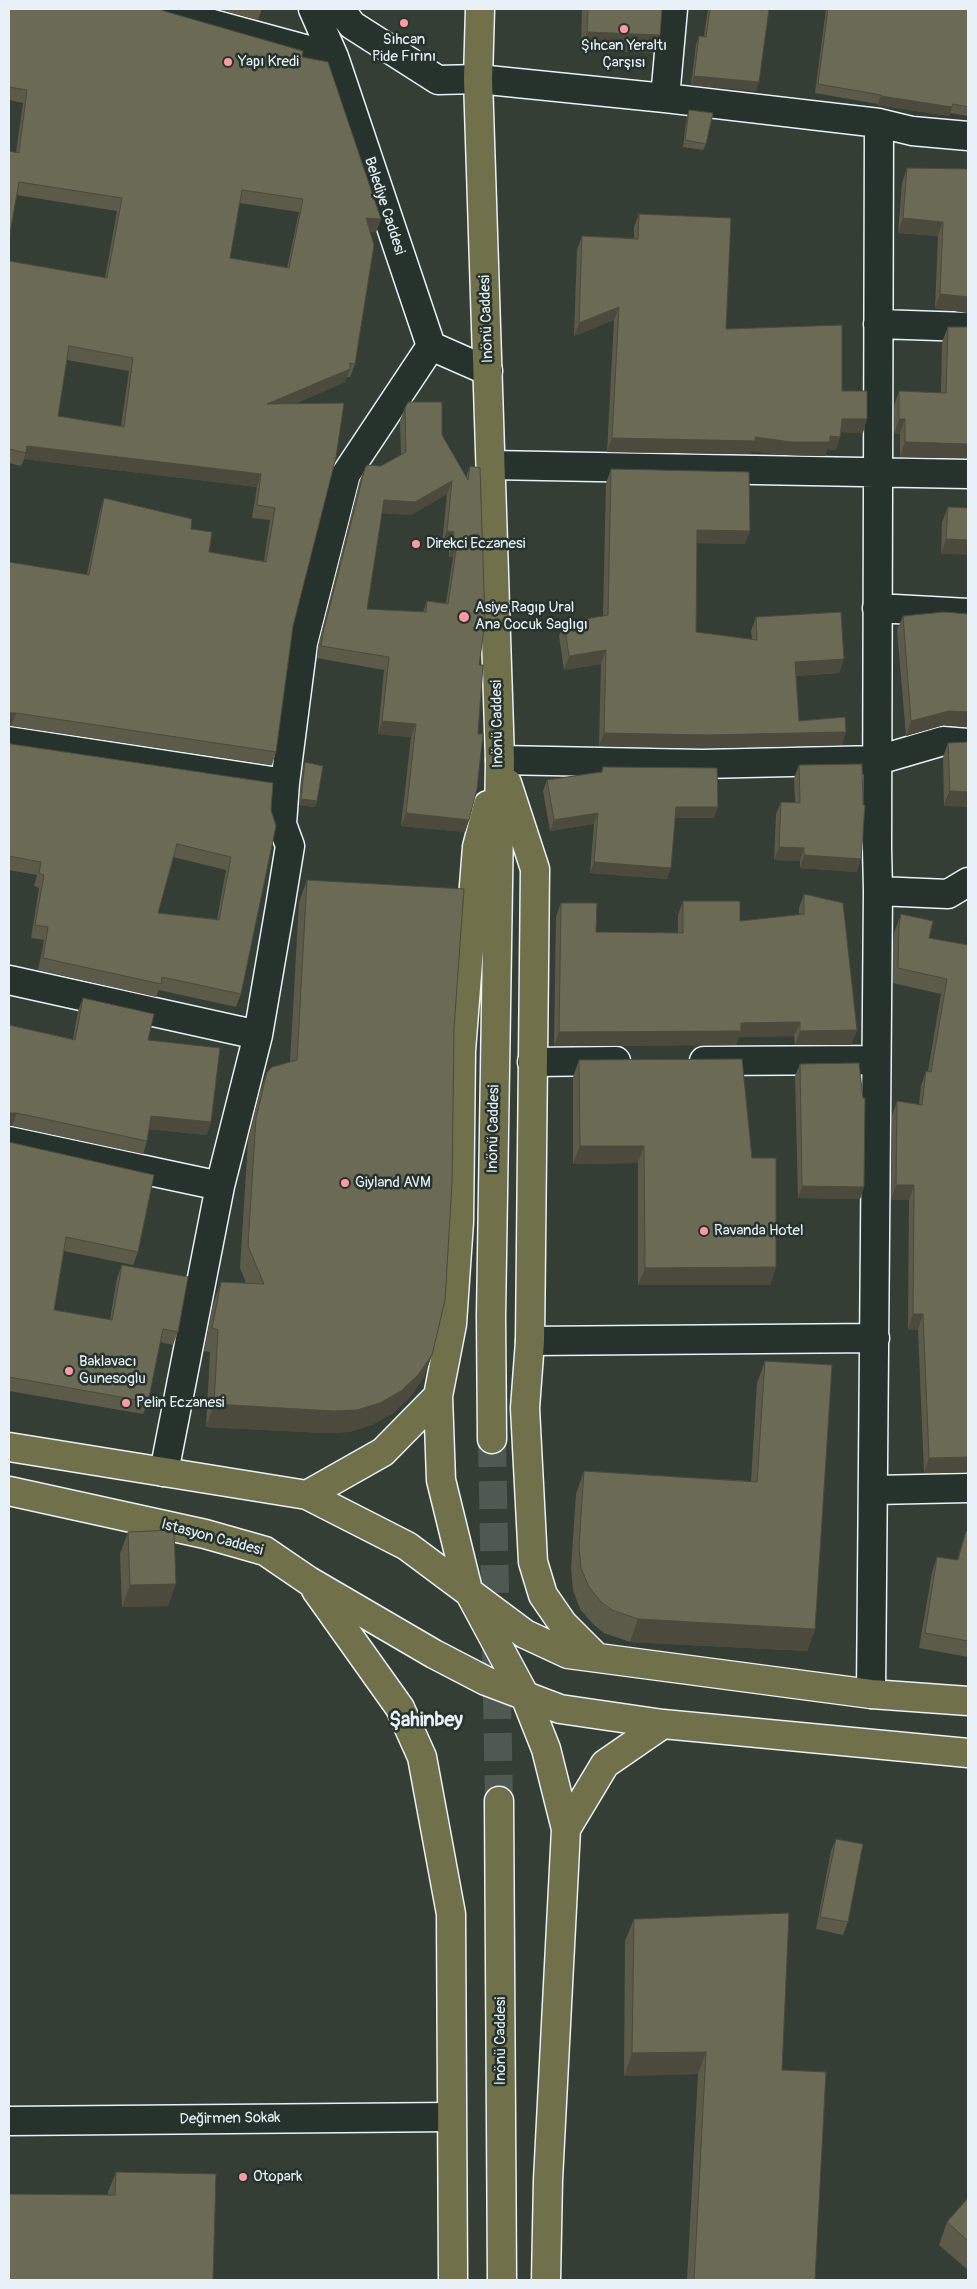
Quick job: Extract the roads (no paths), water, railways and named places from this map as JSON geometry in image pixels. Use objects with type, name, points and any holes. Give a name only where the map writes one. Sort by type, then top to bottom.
[{"type":"main road","name":"Inönü Caddesi","points":[[480,9],[478,79],[500,760],[491,1316],[492,1439]]},
{"type":"main road","points":[[500,760],[534,869],[530,1341],[526,1408],[533,1562],[543,1595],[564,1624],[596,1657]]},
{"type":"main road","points":[[500,760],[477,847],[461,1051],[459,1222],[452,1324],[438,1396],[441,1480],[468,1590],[525,1696],[546,1749],[566,1829],[548,2180],[546,2280]]},
{"type":"main road","points":[[307,1495],[383,1452],[438,1396]]},
{"type":"main road","points":[[9,1447],[307,1495],[407,1546],[525,1634],[568,1654],[871,1694],[968,1701]]},
{"type":"main road","name":"Istasyon Caddesi","points":[[9,1491],[205,1534],[265,1551],[309,1581],[395,1632],[486,1681],[560,1709],[664,1724],[968,1753]]},
{"type":"main road","points":[[309,1581],[400,1708],[422,1758],[451,1914],[453,2280]]},
{"type":"main road","points":[[566,1829],[605,1764],[664,1724]]},
{"type":"main road","name":"Inönü Caddesi","points":[[499,1801],[502,2280]]},
{"type":"street","points":[[164,9],[334,57]]},
{"type":"street","name":"Belediye Caddesi","points":[[313,9],[334,57],[431,346]]},
{"type":"street","points":[[340,9],[352,25],[438,80],[478,79],[664,98],[879,123],[912,131],[968,136]]},
{"type":"street","points":[[664,98],[673,9]]},
{"type":"street","points":[[871,1694],[878,891],[879,123]]},
{"type":"street","points":[[878,324],[968,327]]},
{"type":"street","points":[[164,1472],[220,1186],[258,1035],[290,846],[282,824],[285,783],[303,643],[346,474],[431,346],[488,371]]},
{"type":"street","points":[[491,465],[968,474]]},
{"type":"street","points":[[877,608],[968,613]]},
{"type":"street","points":[[9,741],[285,783]]},
{"type":"street","points":[[500,760],[702,764],[878,760],[943,741],[968,743]]},
{"type":"street","points":[[878,891],[948,894],[968,882]]},
{"type":"street","points":[[9,980],[258,1035]]},
{"type":"street","points":[[680,1061],[876,1060]]},
{"type":"street","points":[[532,1062],[640,1061]]},
{"type":"street","points":[[9,1141],[220,1186]]},
{"type":"street","points":[[530,1341],[875,1338]]},
{"type":"street","points":[[874,1490],[968,1488]]},
{"type":"street","name":"Değirmen Sokak","points":[[9,2122],[452,2117]]},
{"type":"tunnel","points":[[492,1439],[499,1801]]},
{"type":"place","name":"Sıhcan Pide Fırını","points":[[404,23]]},
{"type":"place","name":"Şıhcan Yeraltı Çarşısı","points":[[624,29]]},
{"type":"place","name":"Yapı Kredi","points":[[228,62]]},
{"type":"place","name":"Direkci Eczanesi","points":[[416,544]]},
{"type":"place","name":"Asiye Ragıp Ural Ana Cocuk Saglıgı","points":[[464,617]]},
{"type":"place","name":"Giyland AVM","points":[[345,1183]]},
{"type":"place","name":"Ravanda Hotel","points":[[704,1231]]},
{"type":"place","name":"Baklavacı Gunesoglu","points":[[69,1371]]},
{"type":"place","name":"Pelin Eczanesi","points":[[126,1403]]},
{"type":"place","name":"Otopark","points":[[243,2177]]},
{"type":"district","name":"Şahinbey","points":[[426,1721]]}]
